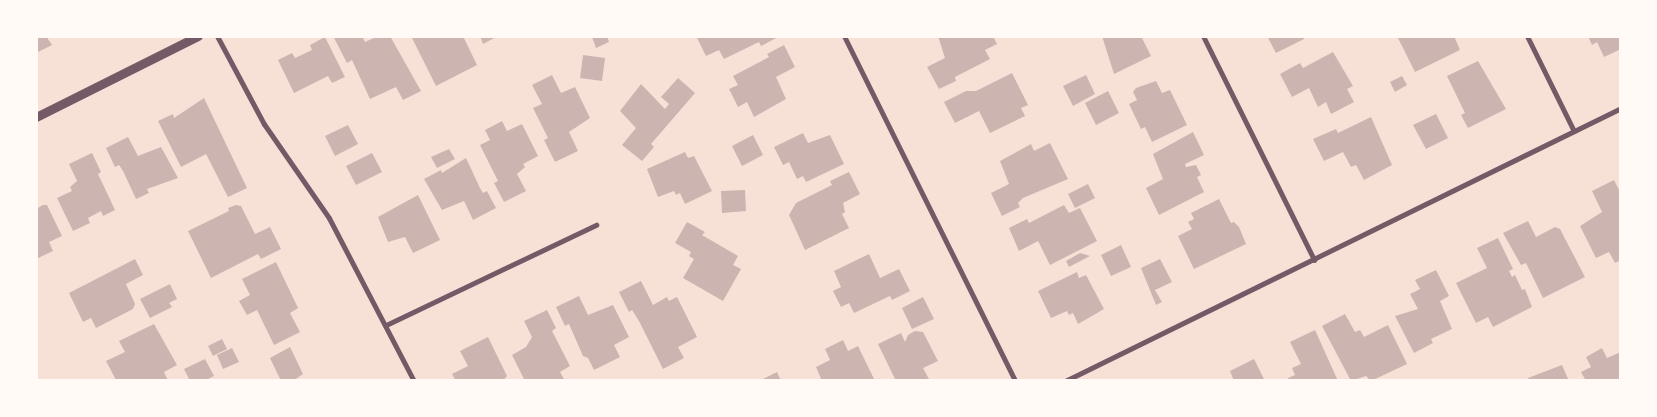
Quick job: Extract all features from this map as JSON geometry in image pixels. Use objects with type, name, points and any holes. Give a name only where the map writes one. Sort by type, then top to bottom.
[{"type":"street","points":[[36,117],[198,36]]},
{"type":"street","points":[[217,36],[264,124],[329,218],[414,381]]},
{"type":"street","points":[[844,36],[1015,381]]},
{"type":"street","points":[[1203,36],[1314,260]]},
{"type":"street","points":[[1527,36],[1574,131]]},
{"type":"street","points":[[1064,381],[1621,108]]},
{"type":"street","points":[[386,325],[596,225]]},
{"type":"building","points":[[36,36],[46,36],[52,45],[36,53]]},
{"type":"building","points":[[333,36],[362,36],[365,42],[376,37],[390,36],[421,91],[403,100],[396,87],[370,99],[352,60],[347,63]]},
{"type":"building","points":[[411,36],[463,36],[477,65],[436,86]]},
{"type":"building","points":[[480,36],[498,36],[483,44]]},
{"type":"building","points":[[607,36],[609,42],[596,48],[592,37]]},
{"type":"building","points":[[700,36],[780,36],[761,46],[759,42],[724,59],[719,50],[706,56],[697,38]]},
{"type":"building","points":[[938,36],[993,36],[997,44],[985,50],[990,59],[955,77],[956,81],[939,89],[927,67],[945,58]]},
{"type":"building","points":[[1102,36],[1141,36],[1151,56],[1114,74]]},
{"type":"building","points":[[1267,36],[1303,36],[1304,39],[1276,53]]},
{"type":"building","points":[[1397,36],[1454,36],[1460,50],[1415,72]]},
{"type":"building","points":[[1588,36],[1621,36],[1621,49],[1604,57],[1597,42],[1592,45]]},
{"type":"building","points":[[325,37],[345,77],[332,83],[328,76],[294,93],[278,60],[292,53],[295,58],[312,50],[310,45]]},
{"type":"building","points":[[784,45],[795,67],[776,77],[786,99],[754,117],[747,102],[738,107],[729,89],[738,85],[733,76],[769,57],[767,54]]},
{"type":"building","points":[[1333,52],[1353,86],[1347,89],[1354,102],[1331,114],[1326,102],[1318,107],[1309,88],[1292,97],[1280,74],[1300,63],[1303,68]]},
{"type":"building","points":[[583,55],[605,58],[602,81],[580,78]]},
{"type":"building","points":[[1478,61],[1506,109],[1468,128],[1461,115],[1465,113],[1447,76]]},
{"type":"building","points":[[1012,73],[1028,105],[1021,108],[1025,116],[990,133],[979,111],[955,123],[944,102],[966,91],[976,91]]},
{"type":"building","points":[[552,75],[561,93],[575,87],[590,118],[569,132],[578,151],[555,162],[544,140],[548,138],[533,108],[542,104],[532,85]]},
{"type":"building","points":[[1086,75],[1095,94],[1073,106],[1063,86]]},
{"type":"building","points":[[1402,76],[1407,85],[1395,92],[1390,82]]},
{"type":"building","points":[[678,78],[695,93],[651,144],[654,147],[642,161],[622,145],[636,128],[620,111],[641,84],[665,109],[669,104],[661,97]]},
{"type":"building","points":[[1156,81],[1162,93],[1170,90],[1187,125],[1152,142],[1145,127],[1141,129],[1129,104],[1137,100],[1133,92],[1136,88]]},
{"type":"building","points":[[1108,91],[1119,113],[1096,125],[1085,103]]},
{"type":"building","points":[[204,98],[247,188],[228,197],[206,154],[181,167],[158,121],[173,114],[174,118]]},
{"type":"building","points":[[1436,114],[1448,138],[1426,149],[1413,125]]},
{"type":"building","points":[[1371,117],[1392,165],[1364,180],[1356,165],[1351,167],[1343,152],[1324,161],[1313,139],[1336,129],[1338,133]]},
{"type":"building","points":[[502,121],[507,131],[522,124],[538,156],[523,164],[525,167],[517,174],[526,191],[504,202],[494,183],[498,181],[480,145],[490,140],[485,130]]},
{"type":"building","points":[[348,125],[358,144],[335,156],[325,136]]},
{"type":"building","points":[[1193,132],[1204,155],[1185,164],[1186,167],[1196,165],[1201,175],[1197,177],[1204,192],[1159,215],[1146,188],[1163,179],[1153,154]]},
{"type":"building","points":[[803,133],[808,143],[830,135],[844,164],[806,182],[803,176],[797,179],[789,162],[783,165],[774,147]]},
{"type":"building","points":[[753,135],[763,155],[742,166],[732,146]]},
{"type":"building","points":[[128,137],[138,156],[161,147],[178,178],[147,189],[149,193],[136,199],[123,171],[119,165],[115,167],[106,148]]},
{"type":"building","points":[[1050,143],[1068,179],[1023,198],[1018,203],[1020,207],[1002,216],[991,193],[1009,184],[1000,161],[1031,144],[1034,151]]},
{"type":"building","points":[[449,149],[455,159],[437,168],[431,157]]},
{"type":"building","points":[[685,152],[688,158],[694,156],[712,191],[685,204],[680,193],[676,195],[674,191],[658,197],[647,169]]},
{"type":"building","points":[[92,153],[101,172],[98,174],[115,210],[103,216],[101,211],[88,218],[90,223],[73,231],[57,198],[72,191],[70,187],[77,181],[69,164]]},
{"type":"building","points":[[372,153],[382,172],[356,185],[346,166]]},
{"type":"building","points":[[466,158],[483,193],[487,191],[496,208],[473,220],[464,201],[442,210],[424,179],[441,170],[442,173]]},
{"type":"building","points":[[849,172],[860,194],[843,203],[845,212],[842,214],[849,228],[805,250],[789,215],[796,203],[832,185],[830,181]]},
{"type":"building","points":[[1614,180],[1621,194],[1621,260],[1615,263],[1609,252],[1596,258],[1580,226],[1602,212],[1592,191]]},
{"type":"building","points":[[1088,184],[1095,198],[1075,208],[1068,194]]},
{"type":"building","points":[[745,190],[746,211],[722,213],[721,191]]},
{"type":"building","points":[[418,195],[440,240],[413,253],[405,237],[388,242],[378,217]]},
{"type":"building","points":[[1219,199],[1231,223],[1234,222],[1239,227],[1246,244],[1194,269],[1178,236],[1192,229],[1188,222],[1194,219],[1191,213]]},
{"type":"building","points":[[47,205],[62,236],[49,242],[53,251],[36,259],[36,209]]},
{"type":"building","points":[[236,205],[241,206],[255,234],[270,227],[281,249],[261,259],[258,254],[211,278],[188,231],[229,211],[228,208]]},
{"type":"building","points":[[1064,205],[1069,213],[1080,208],[1097,241],[1050,265],[1038,241],[1019,251],[1009,228],[1027,219],[1029,223]]},
{"type":"building","points":[[1528,221],[1536,237],[1555,227],[1560,229],[1585,277],[1543,298],[1526,263],[1521,265],[1503,233]]},
{"type":"building","points":[[687,222],[705,232],[702,235],[738,256],[733,265],[741,269],[723,301],[683,278],[694,259],[689,256],[691,252],[675,243]]},
{"type":"building","points":[[1498,238],[1513,269],[1509,271],[1512,277],[1515,275],[1522,290],[1525,289],[1532,307],[1493,327],[1488,317],[1476,323],[1456,283],[1487,268],[1477,248]]},
{"type":"building","points":[[1121,245],[1131,267],[1111,276],[1101,255]]},
{"type":"building","points":[[1080,253],[1090,256],[1069,267],[1066,261]]},
{"type":"building","points":[[869,254],[880,278],[899,269],[910,291],[892,300],[890,296],[854,313],[849,303],[841,307],[833,291],[841,287],[834,271]]},
{"type":"building","points":[[135,259],[143,275],[126,284],[135,304],[133,309],[96,328],[91,318],[83,322],[69,293]]},
{"type":"building","points":[[1160,259],[1172,282],[1155,290],[1162,302],[1156,305],[1141,268]]},
{"type":"building","points":[[276,262],[298,308],[290,313],[300,332],[274,345],[257,310],[247,315],[239,301],[250,295],[242,279]]},
{"type":"building","points":[[1436,270],[1449,296],[1440,301],[1452,329],[1431,339],[1433,343],[1414,353],[1395,316],[1418,309],[1410,294],[1420,289],[1415,280]]},
{"type":"building","points":[[1077,272],[1079,278],[1086,275],[1104,309],[1078,324],[1073,313],[1069,315],[1067,311],[1051,318],[1038,291]]},
{"type":"building","points":[[641,281],[653,305],[667,297],[669,301],[677,297],[697,337],[678,347],[684,358],[663,369],[639,321],[632,310],[629,312],[619,292]]},
{"type":"building","points":[[170,284],[177,299],[169,303],[172,307],[150,318],[140,299]]},
{"type":"building","points":[[579,296],[588,315],[613,305],[629,337],[614,345],[620,357],[594,370],[588,358],[583,356],[569,324],[565,326],[556,307]]},
{"type":"building","points":[[923,297],[934,319],[912,329],[902,308]]},
{"type":"building","points":[[547,310],[556,328],[552,331],[570,366],[560,372],[565,381],[525,381],[512,355],[526,347],[532,337],[524,321]]},
{"type":"building","points":[[1345,314],[1355,332],[1360,330],[1364,337],[1388,325],[1407,364],[1371,381],[1366,376],[1351,381],[1322,326]]},
{"type":"building","points":[[154,324],[177,365],[164,372],[168,381],[116,380],[106,361],[125,352],[119,341]]},
{"type":"building","points":[[1315,330],[1338,381],[1289,381],[1288,378],[1295,375],[1292,368],[1301,364],[1290,342]]},
{"type":"building","points":[[915,331],[923,332],[938,361],[923,368],[930,381],[896,381],[878,344],[901,333],[905,342],[908,335]]},
{"type":"building","points":[[488,337],[507,376],[503,381],[456,381],[452,374],[468,366],[460,351]]},
{"type":"building","points":[[222,339],[227,349],[213,356],[208,346]]},
{"type":"building","points":[[843,340],[848,351],[858,346],[875,381],[822,381],[816,367],[830,360],[825,349]]},
{"type":"building","points":[[290,347],[303,374],[293,381],[281,381],[270,358]]},
{"type":"building","points":[[232,348],[239,362],[223,369],[217,355]]},
{"type":"building","points":[[1602,348],[1607,358],[1621,352],[1621,381],[1586,381],[1581,372],[1591,367],[1586,357]]},
{"type":"building","points":[[205,359],[214,376],[204,381],[190,381],[184,369]]},
{"type":"building","points":[[1254,359],[1265,381],[1234,381],[1230,371]]},
{"type":"building","points":[[1562,365],[1569,381],[1530,381],[1528,378]]},
{"type":"building","points":[[777,372],[781,381],[759,381]]}]
